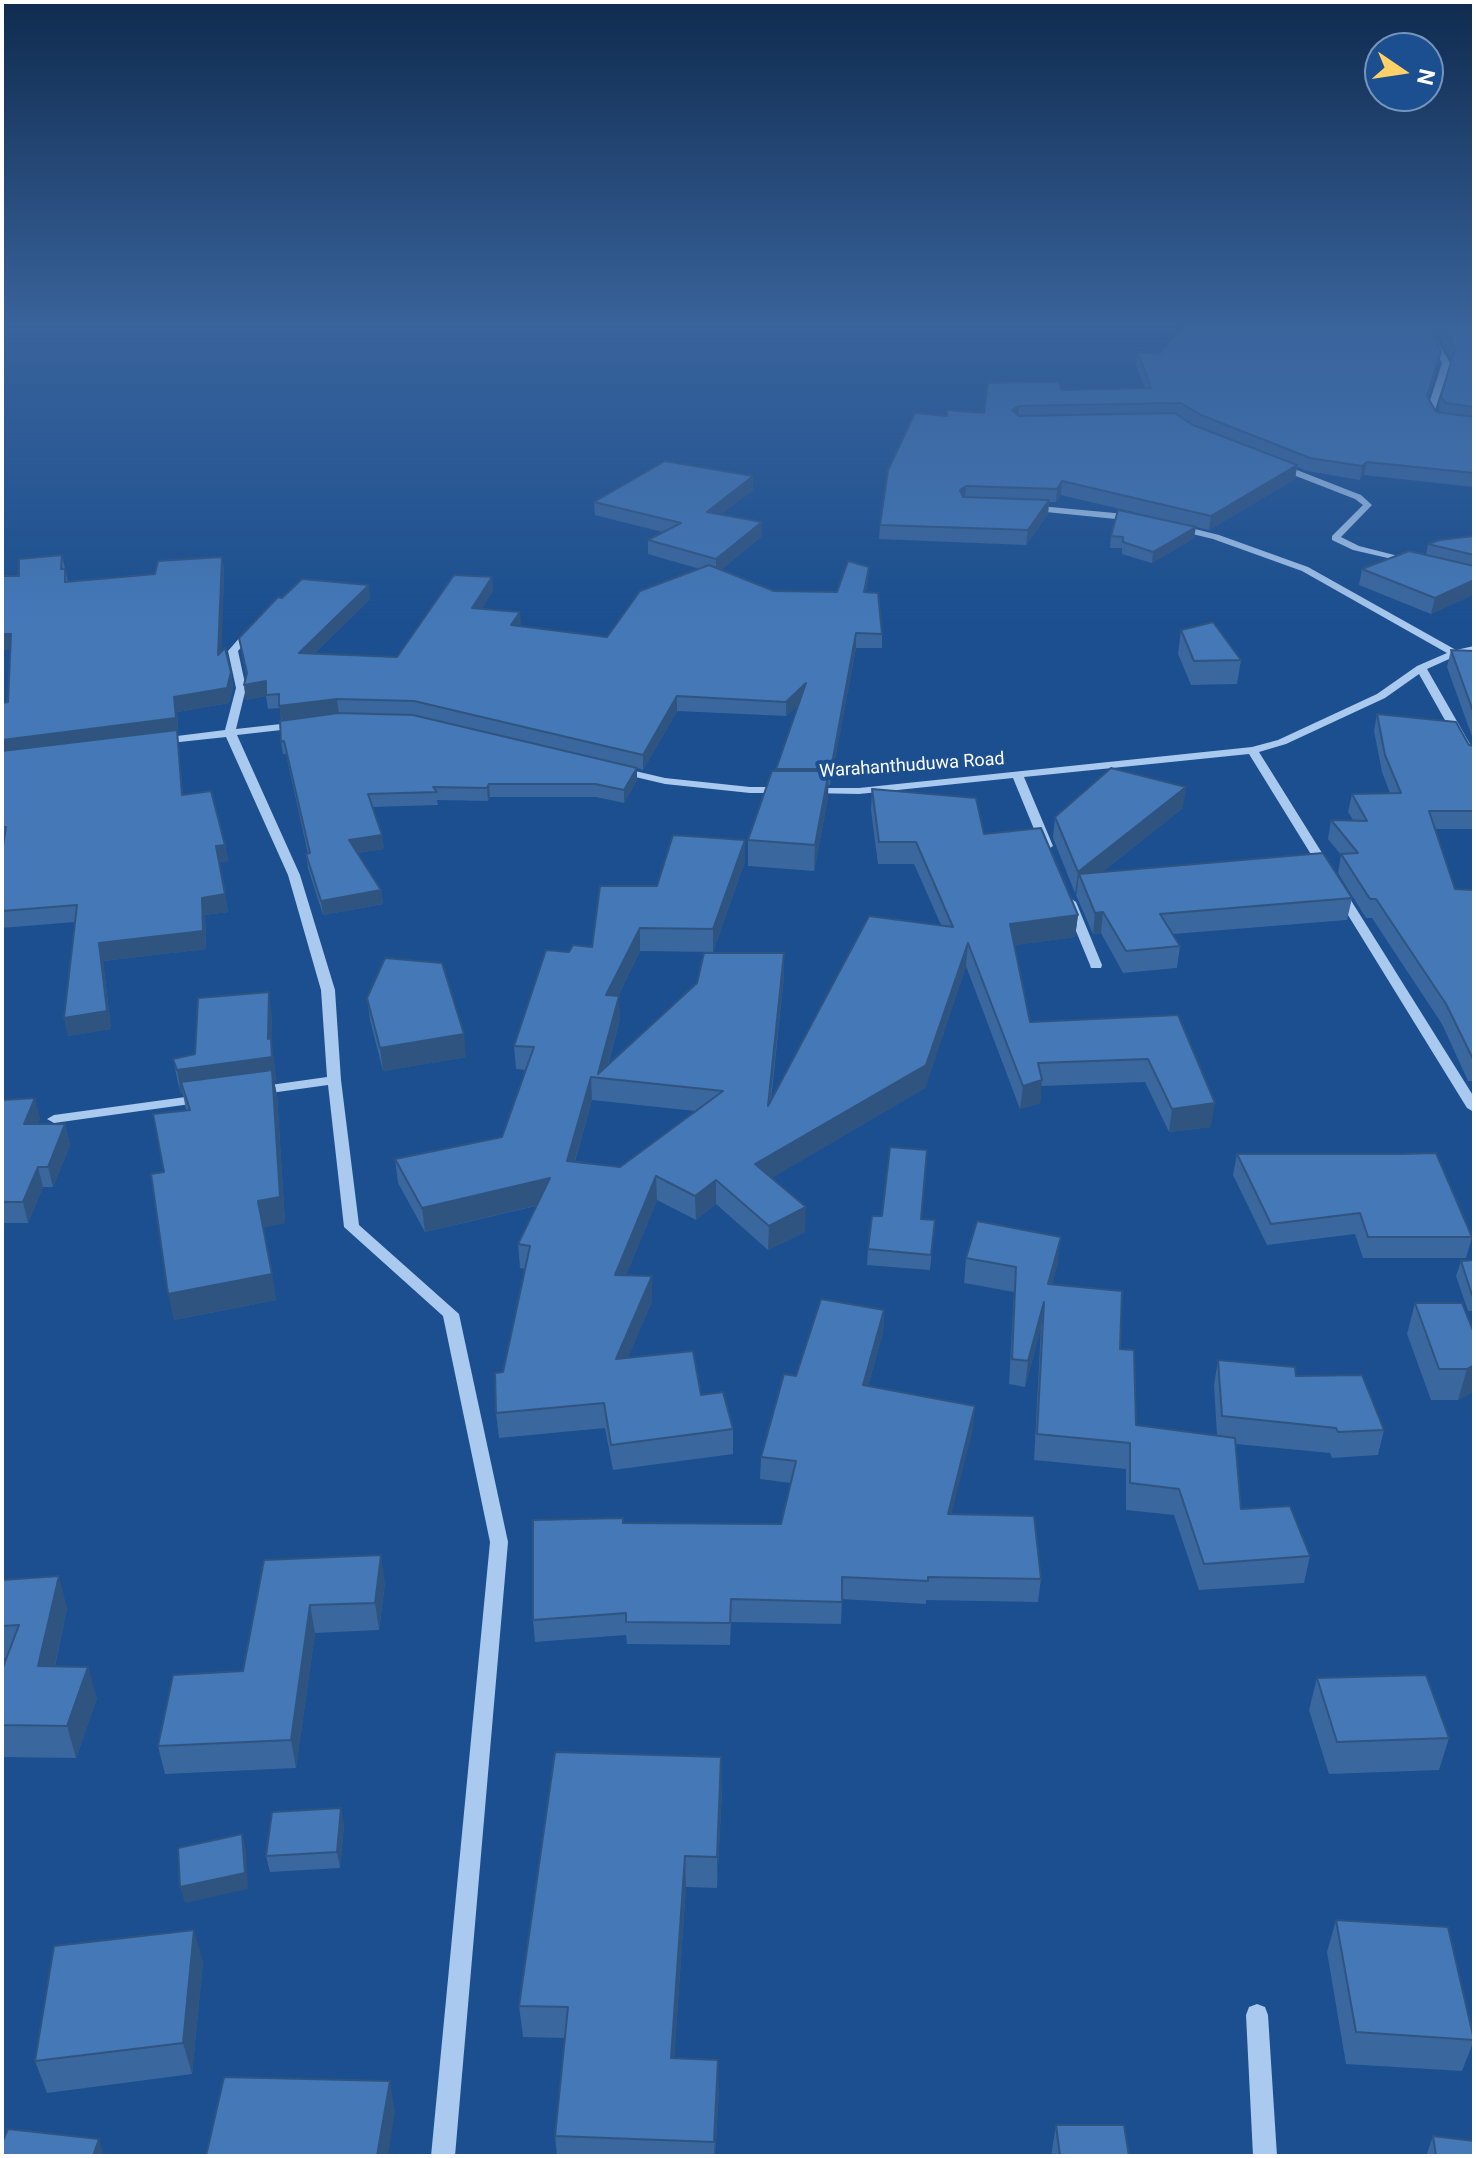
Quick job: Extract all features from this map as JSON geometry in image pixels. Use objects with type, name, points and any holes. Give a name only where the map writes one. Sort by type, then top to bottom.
[{"type":"street","points":[[1269,462],[1358,497],[1368,505],[1335,538],[1356,548],[1415,563]]},
{"type":"street","points":[[1023,507],[1118,515],[1146,521]]},
{"type":"street","points":[[1174,527],[1216,537],[1305,569],[1455,653]]},
{"type":"street","points":[[261,619],[233,651],[241,688],[230,733],[298,889],[328,990],[334,1080],[352,1227],[451,1314],[499,1542],[443,2156]]},
{"type":"street","name":"Warahanthuduwa Road","points":[[606,767],[665,781],[750,790],[859,791],[1252,750],[1282,742],[1381,696],[1421,668],[1455,653],[1474,649]]},
{"type":"street","points":[[1421,668],[1474,761]]},
{"type":"street","points":[[151,743],[308,724]]},
{"type":"street","points":[[1252,750],[1474,1108]]},
{"type":"street","points":[[1018,776],[1054,863]]},
{"type":"street","points":[[1066,892],[1096,965]]},
{"type":"street","points":[[241,1093],[334,1080]]},
{"type":"street","points":[[54,1119],[210,1098]]},
{"type":"street","points":[[1257,2015],[1265,2156]]},
{"type":"building","points":[[909,425],[1193,425],[1297,465],[1211,516],[1062,481],[1057,489],[966,486],[960,490],[963,497],[1049,500],[1028,530],[880,525],[888,470]]},
{"type":"building","points":[[1226,425],[1474,425],[1474,473],[1367,462],[1362,466],[1310,458]]},
{"type":"building","points":[[665,461],[753,476],[707,512],[762,522],[716,559],[648,540],[681,523],[594,502]]},
{"type":"building","points":[[1118,510],[1196,527],[1153,552],[1123,542],[1123,537],[1111,536]]},
{"type":"building","points":[[1474,536],[1474,555],[1428,544],[1440,540]]},
{"type":"building","points":[[1409,551],[1474,566],[1474,580],[1435,598],[1362,569]]},
{"type":"building","points":[[62,555],[61,569],[65,569],[65,582],[155,574],[158,561],[222,557],[218,655],[225,648],[231,672],[227,688],[174,697],[176,718],[2,740],[2,703],[8,702],[11,634],[2,634],[2,576],[19,576],[19,559]]},
{"type":"building","points":[[848,561],[869,567],[864,592],[878,593],[882,634],[856,633],[831,769],[776,769],[806,683],[786,702],[677,696],[643,755],[414,701],[337,699],[279,706],[279,694],[266,695],[266,681],[244,685],[247,673],[239,638],[278,597],[282,598],[302,579],[369,585],[299,653],[397,657],[454,575],[492,577],[472,608],[520,612],[511,625],[607,637],[640,591],[709,565],[774,591],[837,592]]},
{"type":"building","points":[[1213,622],[1241,660],[1194,661],[1181,630]]},
{"type":"building","points":[[1451,650],[1474,651],[1474,714]]},
{"type":"building","points":[[338,713],[413,715],[637,768],[624,790],[595,784],[489,784],[487,788],[433,787],[437,792],[368,794],[382,835],[349,840],[381,890],[321,901],[306,854],[310,853],[284,741],[281,742],[280,721]]},
{"type":"building","points":[[1377,714],[1456,722],[1469,745],[1474,746],[1474,811],[1429,811],[1455,889],[1474,890],[1474,1061],[1446,1004],[1376,899],[1370,899],[1341,854],[1358,853],[1331,820],[1367,821],[1352,794],[1401,793],[1385,755]]},
{"type":"building","points":[[177,730],[182,795],[211,791],[225,845],[216,846],[225,894],[202,898],[203,931],[99,943],[107,1011],[64,1018],[77,905],[2,911],[2,852],[6,827],[2,827],[2,751]]},
{"type":"building","points":[[1111,768],[1186,787],[1078,872],[1055,817]]},
{"type":"building","points":[[772,771],[829,771],[815,845],[748,840]]},
{"type":"building","points":[[872,789],[976,798],[984,834],[1041,828],[1078,915],[1010,924],[1030,1022],[1178,1015],[1215,1103],[1172,1109],[1148,1059],[1038,1063],[1042,1080],[1023,1086],[968,943],[926,1065],[755,1164],[806,1207],[769,1226],[716,1180],[695,1196],[656,1176],[615,1275],[652,1276],[616,1359],[693,1351],[701,1395],[723,1392],[733,1429],[611,1445],[604,1403],[496,1413],[495,1373],[503,1372],[530,1246],[518,1244],[550,1178],[422,1208],[395,1159],[502,1137],[534,1047],[514,1046],[546,950],[569,952],[573,945],[592,947],[600,886],[657,886],[673,835],[745,840],[713,929],[640,928],[606,995],[619,996],[598,1074],[697,983],[704,953],[784,953],[768,1106],[869,916],[953,927],[916,842],[879,842]],"holes":[[[591,1077],[723,1091],[620,1167],[567,1161]]]},
{"type":"building","points":[[1323,853],[1352,898],[1160,914],[1180,946],[1126,951],[1103,912],[1095,913],[1079,874]]},
{"type":"building","points":[[385,958],[442,963],[464,1034],[380,1048],[367,998]]},
{"type":"building","points":[[269,992],[268,1039],[271,1038],[272,1057],[177,1070],[173,1059],[195,1054],[198,998]]},
{"type":"building","points":[[272,1070],[280,1197],[258,1201],[272,1274],[168,1294],[151,1174],[164,1172],[153,1114],[190,1110],[181,1082]]},
{"type":"building","points":[[35,1098],[24,1124],[65,1124],[48,1167],[38,1167],[23,1202],[2,1202],[2,1100]]},
{"type":"building","points":[[890,1147],[927,1150],[921,1219],[935,1220],[931,1255],[868,1249],[872,1216],[882,1216]]},
{"type":"building","points":[[1436,1153],[1472,1237],[1368,1237],[1360,1213],[1271,1224],[1237,1154],[1400,1154]]},
{"type":"building","points":[[977,1221],[1061,1237],[1048,1284],[1122,1291],[1120,1349],[1134,1350],[1136,1425],[1235,1438],[1241,1509],[1290,1506],[1310,1556],[1204,1564],[1179,1489],[1130,1483],[1130,1443],[1037,1434],[1044,1302],[1028,1361],[1012,1359],[1016,1267],[966,1258]]},
{"type":"building","points":[[1474,1260],[1474,1295],[1472,1295],[1461,1261]]},
{"type":"building","points":[[821,1299],[884,1310],[863,1385],[975,1406],[948,1514],[1034,1516],[1041,1579],[928,1577],[928,1581],[842,1577],[842,1602],[731,1599],[730,1623],[626,1622],[626,1613],[533,1620],[533,1520],[623,1518],[623,1523],[781,1524],[796,1461],[761,1457],[784,1374],[796,1376]]},
{"type":"building","points":[[1415,1303],[1462,1303],[1474,1333],[1474,1365],[1467,1369],[1439,1369]]},
{"type":"building","points":[[1218,1360],[1295,1367],[1296,1376],[1362,1375],[1384,1430],[1338,1432],[1336,1428],[1222,1416]]},
{"type":"building","points":[[381,1555],[375,1603],[310,1605],[291,1740],[158,1746],[173,1675],[243,1671],[264,1560]]},
{"type":"building","points":[[59,1576],[38,1666],[88,1667],[67,1726],[2,1725],[2,1670],[19,1625],[2,1626],[2,1580]]},
{"type":"building","points":[[1426,1675],[1449,1738],[1337,1742],[1317,1678]]},
{"type":"building","points":[[555,1752],[721,1757],[717,1857],[685,1856],[671,2058],[718,2060],[714,2142],[555,2136],[568,2007],[519,2006]]},
{"type":"building","points":[[341,1808],[337,1852],[266,1856],[272,1812]]},
{"type":"building","points":[[242,1834],[245,1873],[180,1887],[178,1848]]},
{"type":"building","points":[[1336,1920],[1448,1927],[1474,2040],[1356,2032]]},
{"type":"building","points":[[194,1930],[183,2043],[35,2061],[54,1946]]},
{"type":"building","points":[[224,2077],[390,2081],[377,2156],[206,2156]]},
{"type":"building","points":[[1056,2125],[1124,2125],[1129,2156],[1060,2156]]},
{"type":"building","points":[[8,2129],[99,2139],[93,2156],[2,2156],[2,2143]]},
{"type":"building","points":[[1433,2136],[1474,2141],[1474,2156],[1436,2156]]}]
